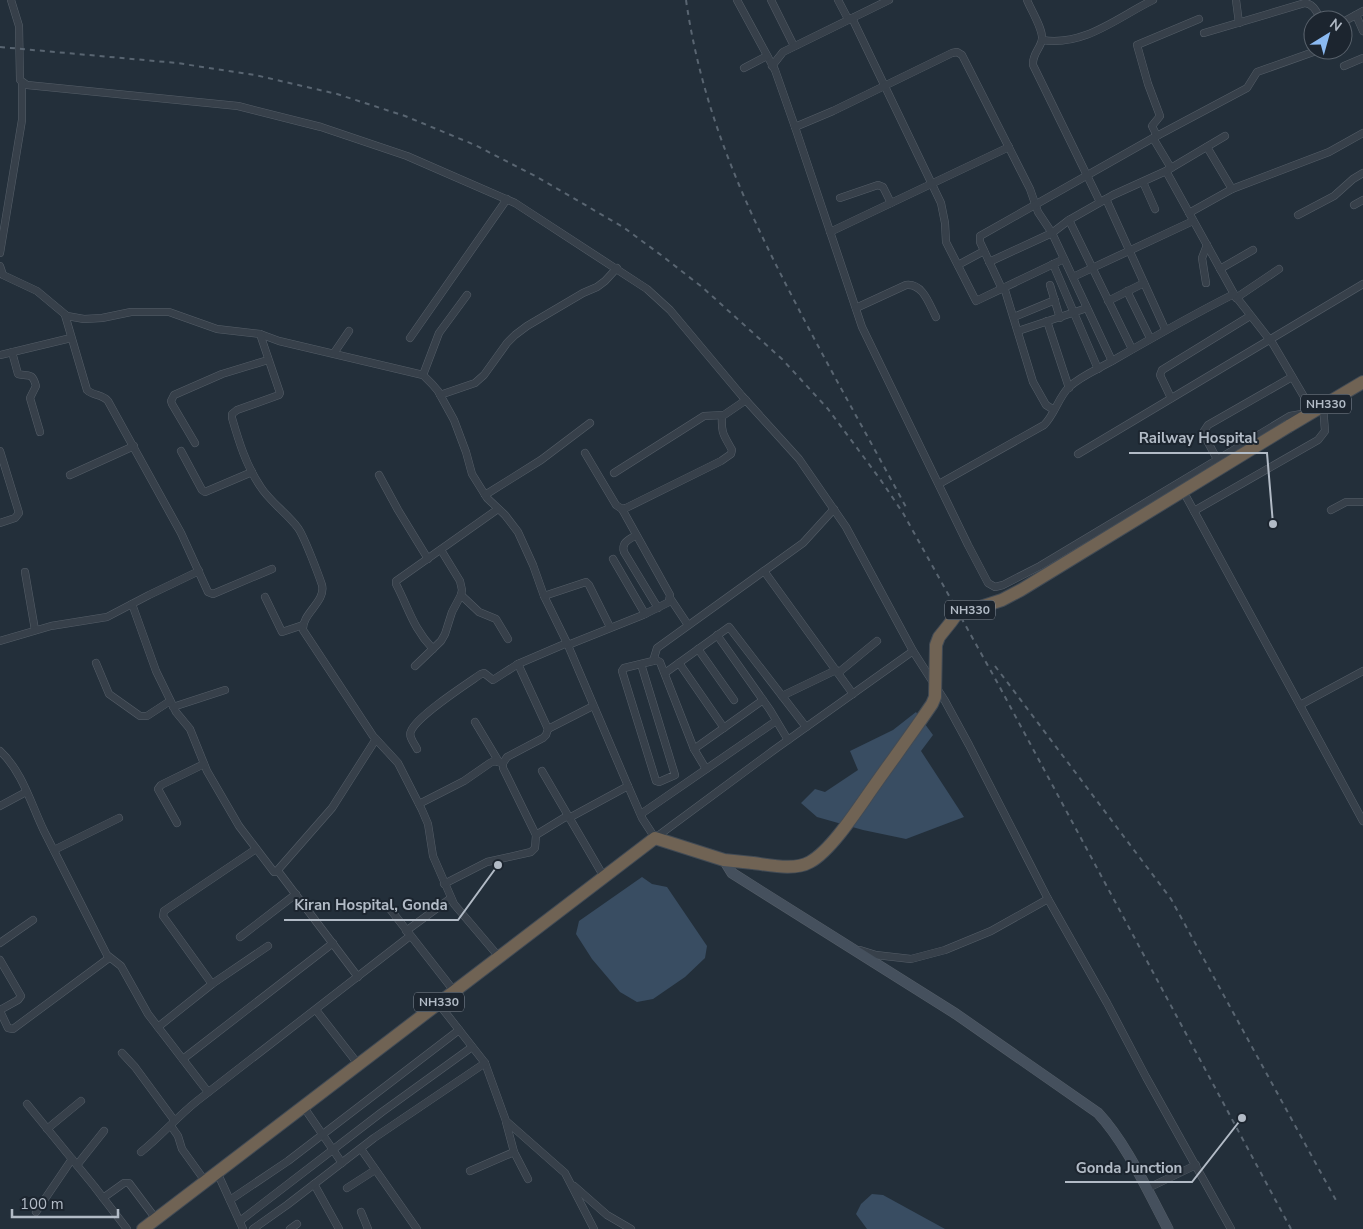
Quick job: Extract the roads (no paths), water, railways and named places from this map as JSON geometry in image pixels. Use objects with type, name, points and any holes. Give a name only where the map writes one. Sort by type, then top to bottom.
[{"type":"highway","name":"NH330","points":[[143,1229],[655,838],[724,860],[774,866],[796,866],[808,863],[822,854],[932,704],[935,698],[936,646],[940,637],[956,615],[1002,600],[1015,593],[1363,382]]},
{"type":"street","points":[[0,253],[22,120],[19,26],[11,0]]},
{"type":"street","points":[[737,0],[772,66],[796,127],[862,327],[988,583],[995,587],[1004,585],[1040,566],[1290,416],[1318,409]]},
{"type":"street","points":[[771,0],[794,46]]},
{"type":"street","points":[[838,0],[885,85],[932,184],[940,203],[945,223],[946,242],[976,301],[1064,259]]},
{"type":"street","points":[[772,66],[782,52],[888,0]]},
{"type":"street","points":[[1027,0],[1041,31],[1042,40],[1032,58],[1032,65],[1087,176],[1103,201],[1129,250],[1165,329]]},
{"type":"street","points":[[1042,40],[1052,42],[1082,36],[1104,28],[1153,0]]},
{"type":"street","points":[[1236,0],[1239,23]]},
{"type":"street","points":[[1204,33],[1305,3],[1309,3],[1316,10]]},
{"type":"street","points":[[1353,17],[1363,11]]},
{"type":"street","points":[[1356,15],[1363,31]]},
{"type":"street","points":[[1194,511],[1318,440],[1325,431],[1318,409],[1292,377],[1270,340],[1235,296],[1193,221],[1155,137],[1152,126],[1160,116],[1148,84],[1137,45],[1199,19]]},
{"type":"street","points":[[796,127],[952,53],[957,52],[962,55],[967,61],[1030,189],[1038,212],[1052,233],[1112,361]]},
{"type":"street","points":[[744,68],[767,56]]},
{"type":"street","points":[[1054,410],[1046,405],[1033,382],[1014,317],[1003,288],[980,242],[980,236],[1155,137],[1247,88],[1257,72],[1303,56]]},
{"type":"street","points":[[1344,66],[1363,58]]},
{"type":"street","points":[[22,83],[238,106],[321,127],[407,156],[507,199],[550,224],[647,288],[670,310],[799,459],[846,526],[913,651],[945,701],[1048,899],[1107,1002],[1146,1077],[1231,1229]]},
{"type":"street","points":[[1189,213],[1232,189],[1329,152],[1363,133]]},
{"type":"street","points":[[989,262],[1052,233],[1068,220],[1144,182],[1225,136]]},
{"type":"street","points":[[830,232],[1009,147]]},
{"type":"street","points":[[1207,147],[1232,189]]},
{"type":"street","points":[[1298,215],[1334,196],[1353,179],[1363,173]]},
{"type":"street","points":[[1144,182],[1155,209]]},
{"type":"street","points":[[840,198],[878,185],[883,187],[891,203]]},
{"type":"street","points":[[410,338],[507,199]]},
{"type":"street","points":[[1354,204],[1363,200]]},
{"type":"street","points":[[1068,220],[1132,349]]},
{"type":"street","points":[[1073,277],[1193,221]]},
{"type":"street","points":[[1206,283],[1202,262],[1207,246]]},
{"type":"street","points":[[1220,270],[1253,250]]},
{"type":"street","points":[[958,265],[984,251]]},
{"type":"street","points":[[1053,264],[1098,369]]},
{"type":"street","points":[[0,266],[4,275],[37,291],[65,315],[84,319],[102,318],[130,312],[169,312],[217,329],[260,334],[279,341],[423,376],[440,395],[454,420],[472,474],[485,495],[505,515],[518,532],[534,565],[544,596],[567,644],[628,786],[655,838],[913,651]]},
{"type":"street","points":[[440,395],[475,383],[484,375],[515,335],[583,293],[597,287],[606,281],[617,268]]},
{"type":"street","points":[[939,484],[1044,425],[1069,388],[1098,369],[1165,329],[1235,296],[1279,269]]},
{"type":"street","points":[[1108,301],[1144,283]]},
{"type":"street","points":[[1078,454],[1363,284]]},
{"type":"street","points":[[856,308],[914,285],[922,290],[936,317]]},
{"type":"street","points":[[1050,285],[1060,318]]},
{"type":"street","points":[[1127,292],[1150,338]]},
{"type":"street","points":[[423,376],[437,337],[467,294]]},
{"type":"street","points":[[1014,317],[1055,300]]},
{"type":"street","points":[[1018,331],[1088,308]]},
{"type":"street","points":[[65,315],[87,390],[91,394],[107,399],[182,533],[208,592],[212,594],[272,569]]},
{"type":"street","points":[[1171,398],[1160,375],[1162,370],[1250,316]]},
{"type":"street","points":[[1047,322],[1069,388]]},
{"type":"street","points":[[334,353],[349,331]]},
{"type":"street","points":[[260,334],[280,393],[279,395],[236,410],[232,414],[244,455],[252,472],[267,497],[299,529],[322,586],[320,597],[309,612],[303,625],[303,630],[376,740],[398,763],[428,824],[433,856],[450,898],[498,957]]},
{"type":"street","points":[[0,355],[71,338]]},
{"type":"street","points":[[12,352],[18,374],[34,378],[36,386],[30,398],[40,432]]},
{"type":"street","points":[[195,443],[172,404],[171,401],[174,395],[222,374],[268,360]]},
{"type":"street","points":[[1217,459],[1204,435],[1208,425],[1292,377]]},
{"type":"street","points":[[614,473],[704,416],[722,416],[746,400]]},
{"type":"street","points":[[622,509],[721,461],[731,454],[732,450],[721,429],[722,416]]},
{"type":"street","points":[[485,495],[541,460],[590,423]]},
{"type":"street","points":[[70,475],[134,446]]},
{"type":"street","points":[[0,450],[19,513],[15,518],[0,523]]},
{"type":"street","points":[[181,451],[202,490],[205,492],[252,472]]},
{"type":"street","points":[[585,453],[616,505],[622,509],[670,598],[688,625]]},
{"type":"street","points":[[379,475],[428,559]]},
{"type":"street","points":[[1179,482],[1363,821]]},
{"type":"street","points":[[1331,510],[1346,502],[1363,502]]},
{"type":"street","points":[[433,649],[422,637],[416,626],[396,581],[498,509]]},
{"type":"street","points":[[653,661],[657,648],[809,538],[834,509]]},
{"type":"street","points":[[636,535],[624,543],[622,548],[658,608]]},
{"type":"street","points":[[415,666],[433,649],[445,634],[452,612],[461,595],[460,581],[441,550]]},
{"type":"street","points":[[613,559],[645,614]]},
{"type":"street","points":[[0,641],[35,630],[107,618],[199,571]]},
{"type":"street","points":[[764,571],[853,694]]},
{"type":"street","points":[[25,572],[35,630]]},
{"type":"street","points":[[544,596],[586,582],[610,627]]},
{"type":"street","points":[[461,595],[479,612],[496,619],[508,640]]},
{"type":"street","points":[[265,597],[282,632],[303,625]]},
{"type":"street","points":[[417,749],[410,734],[426,714],[480,674],[484,673],[493,680],[518,664],[658,608],[668,603],[670,598]]},
{"type":"street","points":[[132,604],[156,670],[172,704],[190,729],[204,764],[239,826],[274,872],[278,871],[358,977]]},
{"type":"street","points":[[665,673],[727,628],[731,628],[806,727]]},
{"type":"street","points":[[717,635],[764,700],[788,740]]},
{"type":"street","points":[[782,696],[837,672],[877,641]]},
{"type":"street","points":[[698,649],[734,700]]},
{"type":"street","points":[[641,664],[675,775],[659,782],[656,781],[622,672],[624,668],[653,661],[659,661],[694,749],[706,769]]},
{"type":"street","points":[[96,663],[109,694],[140,716],[147,716],[172,704],[225,690]]},
{"type":"street","points":[[678,663],[724,728]]},
{"type":"street","points":[[518,664],[548,730]]},
{"type":"street","points":[[1300,705],[1363,671]]},
{"type":"street","points":[[694,749],[764,700]]},
{"type":"street","points":[[419,804],[464,781],[490,762],[501,762],[543,738],[548,730],[593,706]]},
{"type":"street","points":[[641,814],[776,721]]},
{"type":"street","points":[[444,884],[488,862],[531,852],[535,848],[536,835],[501,762],[475,722]]},
{"type":"street","points":[[278,871],[332,808],[376,740]]},
{"type":"street","points":[[0,750],[12,763],[109,958],[121,966],[148,1014],[208,1092]]},
{"type":"street","points":[[177,823],[158,789],[159,786],[204,764]]},
{"type":"street","points":[[542,771],[604,877]]},
{"type":"street","points":[[536,835],[628,786]]},
{"type":"street","points":[[0,806],[26,792]]},
{"type":"street","points":[[54,850],[119,818]]},
{"type":"street","points":[[212,984],[163,916],[164,911],[256,850]]},
{"type":"street","points":[[724,860],[732,872],[956,1014],[1098,1113],[1106,1122],[1168,1229]]},
{"type":"street","points":[[240,937],[296,894]]},
{"type":"street","points":[[141,1152],[208,1092],[358,977],[450,898]]},
{"type":"street","points":[[848,946],[876,955],[911,959],[945,950],[991,931],[1048,899]]},
{"type":"street","points":[[390,909],[454,990]]},
{"type":"street","points":[[0,943],[33,920]]},
{"type":"street","points":[[183,1059],[333,942]]},
{"type":"street","points":[[158,1027],[212,984],[268,946]]},
{"type":"street","points":[[0,960],[21,996],[18,1000],[0,1010],[8,1028],[13,1029],[109,958]]},
{"type":"street","points":[[438,1003],[484,1063],[506,1121],[514,1152],[528,1179]]},
{"type":"street","points":[[316,1010],[358,1064]]},
{"type":"street","points":[[230,1200],[280,1166],[459,1030]]},
{"type":"street","points":[[240,1221],[332,1149],[472,1047]]},
{"type":"street","points":[[122,1053],[134,1067],[172,1123],[182,1149],[205,1181]]},
{"type":"street","points":[[253,1229],[361,1149],[484,1063]]},
{"type":"street","points":[[47,1129],[81,1101]]},
{"type":"street","points":[[27,1104],[127,1229]]},
{"type":"street","points":[[303,1106],[342,1163]]},
{"type":"street","points":[[506,1121],[565,1172],[594,1229]]},
{"type":"street","points":[[36,1212],[74,1162],[104,1131]]},
{"type":"street","points":[[361,1149],[417,1229]]},
{"type":"street","points":[[470,1171],[514,1152]]},
{"type":"street","points":[[1146,1189],[1196,1165]]},
{"type":"street","points":[[347,1188],[376,1170]]},
{"type":"street","points":[[217,1172],[244,1229]]},
{"type":"street","points":[[103,1198],[124,1183],[129,1183],[156,1219]]},
{"type":"street","points":[[570,1183],[607,1215],[631,1229]]},
{"type":"street","points":[[314,1184],[338,1229]]},
{"type":"street","points":[[361,1212],[368,1229]]},
{"type":"street","points":[[290,1229],[297,1224]]},
{"type":"water","points":[[916,712],[933,735],[921,751],[964,817],[906,839],[863,830],[817,817],[801,803],[815,789],[825,792],[858,770],[850,751],[893,730]]},
{"type":"water","points":[[642,877],[652,884],[667,887],[707,946],[705,958],[685,977],[653,999],[637,1002],[620,992],[592,959],[576,934],[579,921]]},
{"type":"water","points":[[872,1194],[883,1195],[945,1229],[867,1229],[856,1214],[861,1204]]},
{"type":"railway","points":[[686,0],[693,41],[714,118],[742,193],[776,265],[822,354],[907,509]]},
{"type":"railway","points":[[0,47],[177,63],[255,75],[337,94],[405,116],[475,145],[537,177],[623,227],[702,287],[782,359],[828,409],[903,513],[997,682],[1291,1229]]},
{"type":"railway","points":[[995,666],[1171,899],[1338,1204]]},
{"type":"place","name":"Railway Hospital","points":[[1273,524]]},
{"type":"place","name":"Kiran Hospital, Gonda","points":[[498,865]]},
{"type":"place","name":"Gonda Junction","points":[[1242,1118]]}]
